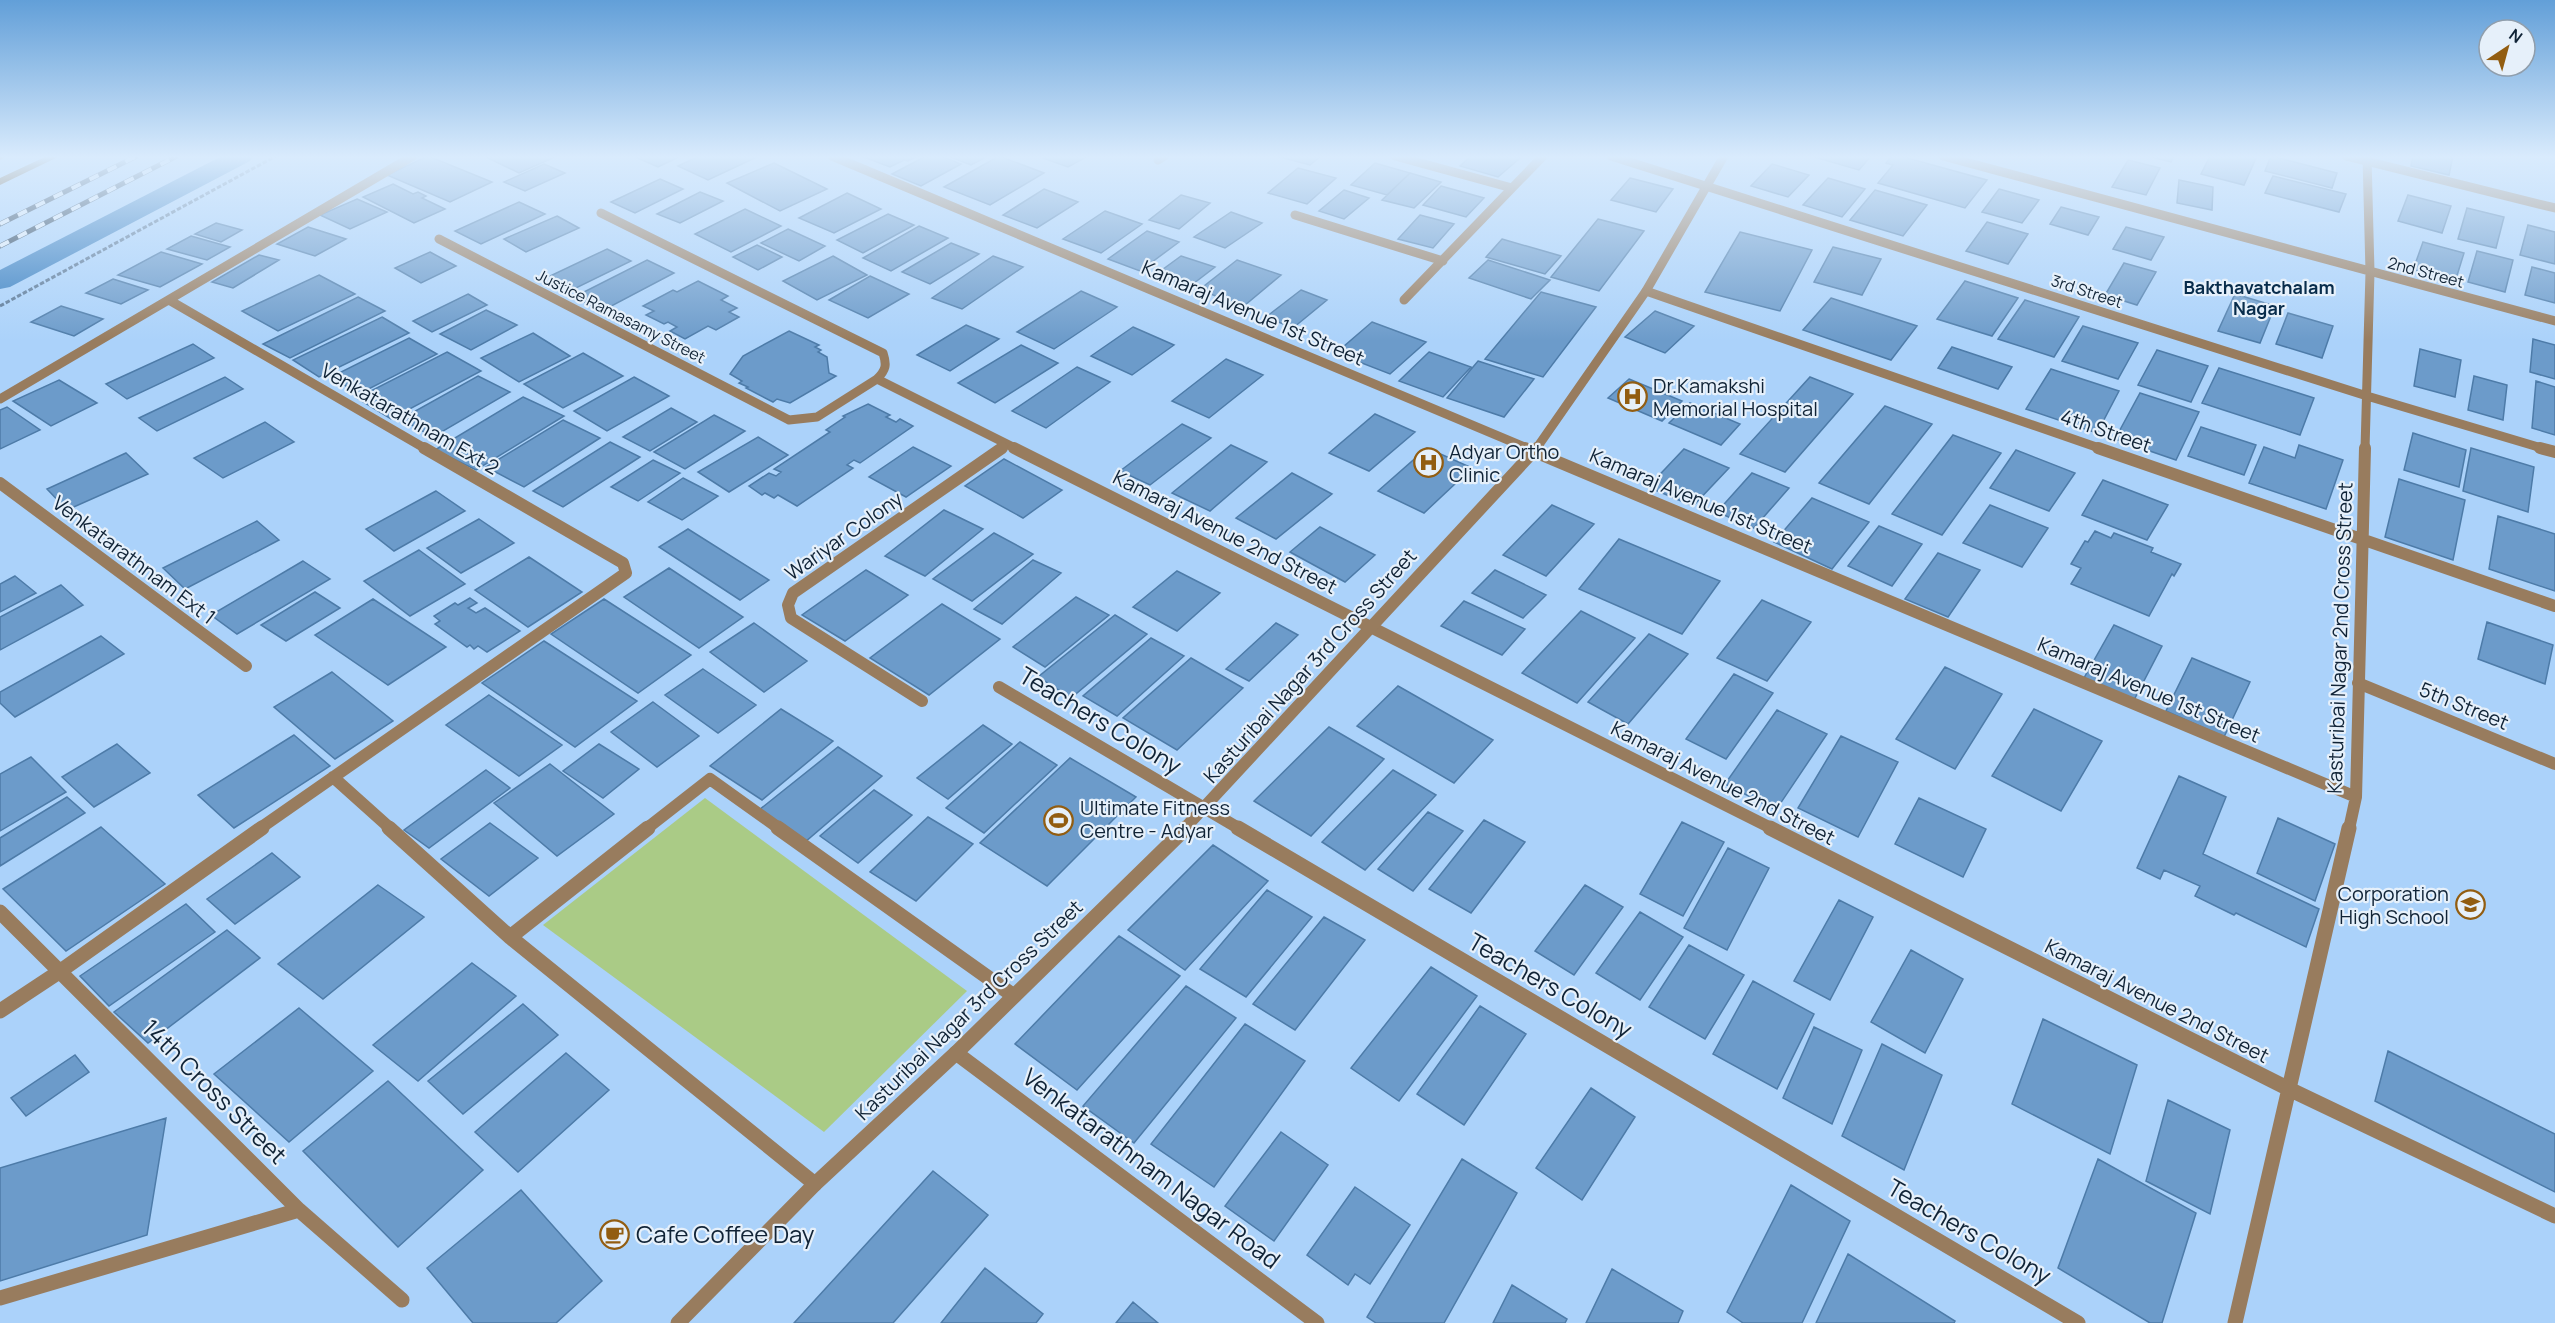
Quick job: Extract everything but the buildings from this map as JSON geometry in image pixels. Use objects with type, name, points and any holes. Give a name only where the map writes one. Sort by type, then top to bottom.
[{"type":"street","points":[[0,399],[308,218]]},
{"type":"street","points":[[611,218],[883,353],[886,362],[885,371],[877,379]]},
{"type":"street","name":"Kamaraj Avenue 1st Street","points":[[979,218],[2356,797]]},
{"type":"street","points":[[1305,218],[1443,261]]},
{"type":"street","points":[[1404,300],[1484,218]]},
{"type":"street","name":"Kasturibai Nagar 3rd Cross Street","points":[[678,1323],[815,1184],[956,1053],[1205,809],[1535,451],[1646,291],[1687,218]]},
{"type":"street","name":"3rd Street","points":[[1805,218],[2367,396],[2555,452]]},
{"type":"street","name":"2nd Street","points":[[2170,218],[2555,321]]},
{"type":"street","name":"Kasturibai Nagar 2nd Cross Street","points":[[2235,1323],[2356,797],[2370,272],[2369,218]]},
{"type":"street","name":"Justice Ramasamy Street","points":[[439,239],[789,420],[817,417],[877,379]]},
{"type":"street","name":"4th Street","points":[[1646,291],[2555,606]]},
{"type":"street","name":"Venkatarathnam Ext 2","points":[[169,300],[622,563],[626,568],[626,573],[613,584],[333,777]]},
{"type":"street","name":"Kamaraj Avenue 2nd Street","points":[[877,379],[2289,1089],[2555,1216]]},
{"type":"street","name":"Wariyar Colony","points":[[922,700],[791,618],[787,608],[788,601],[793,592],[1006,445]]},
{"type":"street","name":"Venkatarathnam Ext 1","points":[[0,483],[246,666]]},
{"type":"street","name":"5th Street","points":[[2358,683],[2555,764]]},
{"type":"street","name":"Teachers Colony","points":[[999,687],[2078,1323]]},
{"type":"street","points":[[0,1011],[59,972],[333,777],[510,937],[815,1184]]},
{"type":"street","points":[[510,937],[710,779],[1014,996]]},
{"type":"street","name":"14th Cross Street","points":[[0,912],[299,1210],[402,1300]]},
{"type":"street","name":"Venkatarathnam Nagar Road","points":[[956,1053],[1317,1323]]},
{"type":"street","points":[[0,1298],[299,1210]]},
{"type":"path","points":[[0,306],[162,218]]},
{"type":"green space","points":[[705,798],[967,991],[824,1132],[543,925]]},
{"type":"waterway","points":[[0,281],[122,218]]},
{"type":"railway","points":[[0,224],[13,218]]},
{"type":"railway","points":[[0,246],[56,218]]},
{"type":"place","name":"Dr.Kamakshi Memorial Hospital","points":[[1632,397]]},
{"type":"place","name":"Adyar Ortho Clinic","points":[[1428,463]]},
{"type":"place","name":"Ultimate Fitness Centre - Adyar","points":[[1059,820]]},
{"type":"place","name":"Corporation High School","points":[[2470,905]]},
{"type":"place","name":"Cafe Coffee Day","points":[[615,1235]]},
{"type":"district","name":"Bakthavatchalam Nagar","points":[[2259,298]]}]
